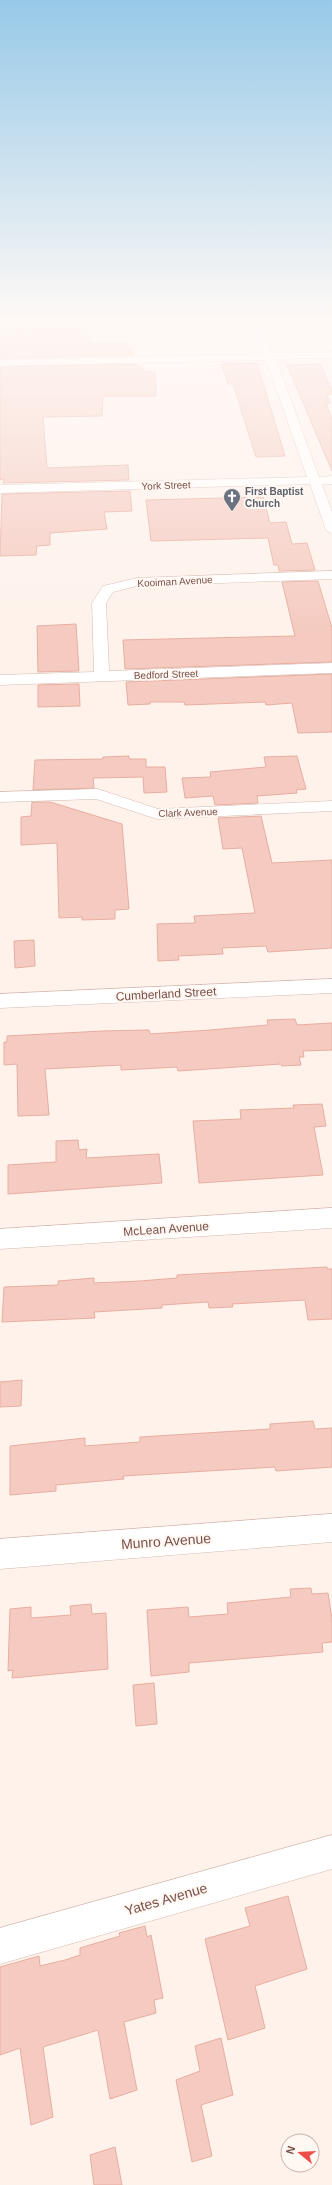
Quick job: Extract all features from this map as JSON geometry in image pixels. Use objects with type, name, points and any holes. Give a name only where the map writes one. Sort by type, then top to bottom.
[{"type":"street","points":[[295,425],[332,530]]},
{"type":"street","name":"York Street","points":[[0,489],[332,480]]},
{"type":"street","name":"Kooiman Avenue","points":[[102,676],[100,603],[108,589],[137,582],[332,574]]},
{"type":"street","name":"Bedford Street","points":[[0,680],[332,668]]},
{"type":"street","name":"Clark Avenue","points":[[0,797],[98,794],[157,814],[332,806]]},
{"type":"street","name":"Cumberland Street","points":[[0,1001],[332,986]]},
{"type":"street","name":"McLean Avenue","points":[[0,1239],[332,1218]]},
{"type":"street","name":"Munro Avenue","points":[[0,1554],[332,1528]]},
{"type":"street","name":"Yates Avenue","points":[[0,1946],[332,1852]]},
{"type":"building","points":[[0,425],[44,425],[47,468],[128,465],[129,480],[3,483],[4,479],[0,480]]},
{"type":"building","points":[[246,425],[276,425],[285,456],[256,457]]},
{"type":"building","points":[[312,425],[332,425],[332,471]]},
{"type":"building","points":[[130,491],[132,511],[104,512],[107,529],[50,533],[50,545],[37,546],[36,555],[0,556],[2,494]]},
{"type":"building","points":[[263,497],[270,523],[286,522],[292,544],[307,543],[315,570],[279,571],[278,565],[274,565],[268,538],[151,541],[146,500]]},
{"type":"building","points":[[318,581],[332,628],[332,662],[125,669],[123,640],[295,636],[282,582]]},
{"type":"building","points":[[76,624],[79,671],[38,672],[37,626]]},
{"type":"building","points":[[332,674],[332,732],[298,733],[292,703],[266,705],[265,702],[185,705],[184,702],[150,702],[150,704],[128,705],[126,682]]},
{"type":"building","points":[[79,684],[80,706],[38,707],[38,685]]},
{"type":"building","points":[[129,756],[129,759],[146,759],[146,767],[165,767],[167,792],[144,793],[143,777],[93,778],[94,788],[33,790],[35,760],[103,759],[103,757]]},
{"type":"building","points":[[297,756],[306,789],[296,790],[297,793],[257,796],[258,803],[215,805],[213,796],[185,798],[182,778],[211,777],[210,772],[266,767],[264,757]]},
{"type":"building","points":[[32,802],[50,802],[122,824],[129,909],[115,910],[115,919],[82,920],[82,917],[59,918],[57,843],[21,845],[21,817],[31,816]]},
{"type":"building","points":[[261,816],[272,863],[332,860],[332,948],[268,952],[266,946],[222,948],[223,954],[178,956],[179,960],[158,961],[157,924],[195,923],[194,916],[255,913],[242,848],[223,849],[218,818]]},
{"type":"building","points":[[34,940],[35,966],[15,968],[14,941]]},
{"type":"building","points":[[295,1019],[297,1025],[332,1023],[332,1050],[303,1051],[304,1057],[299,1057],[301,1065],[282,1066],[281,1064],[178,1071],[177,1067],[121,1070],[121,1065],[45,1069],[49,1115],[18,1116],[17,1064],[4,1065],[4,1042],[7,1042],[7,1036],[149,1030],[150,1034],[268,1025],[267,1020]]},
{"type":"building","points":[[322,1104],[326,1126],[314,1127],[323,1175],[199,1183],[193,1121],[241,1119],[240,1110],[294,1108],[293,1105]]},
{"type":"building","points":[[78,1140],[79,1150],[87,1149],[86,1158],[159,1154],[162,1183],[8,1194],[8,1165],[56,1162],[56,1141]]},
{"type":"building","points":[[327,1267],[327,1269],[332,1269],[332,1319],[308,1320],[305,1300],[232,1304],[233,1307],[209,1308],[208,1302],[162,1305],[162,1308],[94,1312],[95,1318],[2,1322],[4,1287],[58,1285],[58,1281],[94,1278],[94,1283],[140,1281],[177,1278],[177,1275]]},
{"type":"building","points":[[22,1380],[21,1406],[0,1407],[0,1382]]},
{"type":"building","points":[[313,1421],[315,1429],[332,1428],[332,1467],[276,1471],[275,1467],[123,1476],[124,1479],[56,1485],[56,1491],[10,1495],[10,1446],[85,1438],[85,1446],[140,1442],[140,1437],[270,1429],[270,1424]]},
{"type":"building","points":[[311,1588],[312,1594],[328,1593],[332,1619],[332,1642],[322,1643],[323,1652],[189,1663],[189,1672],[151,1676],[147,1610],[188,1607],[189,1617],[228,1614],[227,1603],[291,1597],[290,1589]]},
{"type":"building","points":[[91,1604],[92,1614],[106,1613],[108,1669],[12,1678],[13,1670],[8,1671],[10,1609],[31,1607],[31,1618],[71,1615],[70,1606]]},
{"type":"building","points":[[154,1683],[157,1724],[136,1726],[133,1685]]},
{"type":"building","points":[[288,1896],[307,1969],[255,1986],[265,2028],[228,2040],[205,1939],[250,1926],[245,1908]]},
{"type":"building","points":[[145,1926],[147,1937],[151,1935],[163,1998],[154,2000],[156,2013],[124,2022],[137,2090],[110,2099],[98,2030],[43,2047],[53,2117],[31,2125],[20,2048],[0,2055],[0,1967],[39,1956],[40,1966],[65,1960],[80,1955],[80,1948],[120,1936],[119,1933]]},
{"type":"building","points":[[221,2038],[233,2095],[201,2105],[212,2156],[192,2162],[176,2080],[200,2071],[195,2046]]},
{"type":"building","points":[[115,2147],[122,2185],[94,2185],[90,2155]]},
{"type":"place","name":"First Baptist Church","points":[[232,512]]}]
